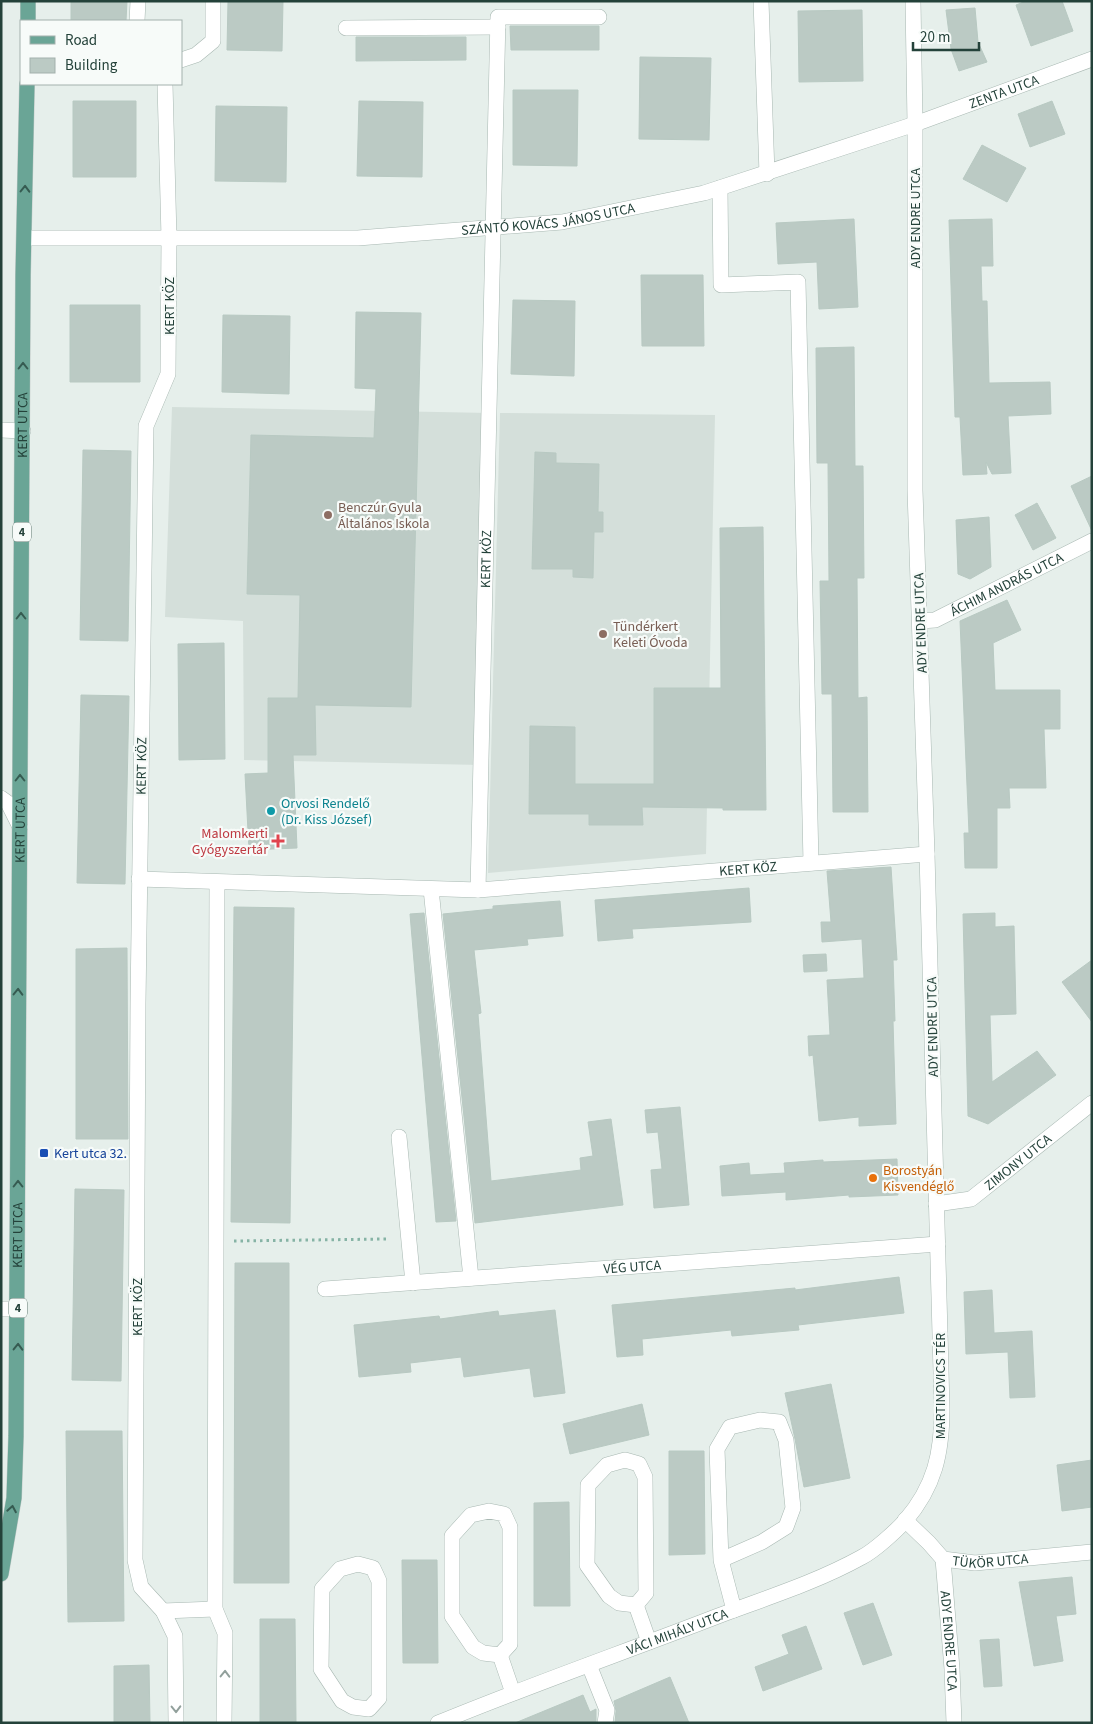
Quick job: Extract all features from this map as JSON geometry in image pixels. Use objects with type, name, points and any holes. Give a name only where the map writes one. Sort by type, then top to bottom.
[{"type":"main road","points":[[28,1],[28,20]]},
{"type":"main road","name":"KERT UTCA","points":[[1,1574],[14,1498],[18,1309],[18,1041],[27,85]]},
{"type":"street","points":[[137,20],[138,1]]},
{"type":"street","points":[[182,60],[196,55],[213,41],[213,1]]},
{"type":"street","points":[[761,1],[767,174]]},
{"type":"street","name":"ADY ENDRE UTCA","points":[[913,1],[915,490],[938,1244]]},
{"type":"street","points":[[346,28],[498,27],[498,17],[599,17]]},
{"type":"street","name":"KERT KÖZ","points":[[478,890],[498,27]]},
{"type":"street","name":"ZENTA UTCA","points":[[915,124],[1092,59]]},
{"type":"street","points":[[165,85],[169,238]]},
{"type":"street","name":"SZÁNTÓ KOVÁCS JÁNOS UTCA","points":[[25,238],[358,238],[562,222],[704,193],[767,174],[915,124]]},
{"type":"street","points":[[720,188],[721,284],[798,282],[810,863]]},
{"type":"street","name":"KERT KÖZ","points":[[169,238],[168,374],[146,426],[139,878],[135,1560],[141,1587],[163,1611],[175,1636],[176,1723]]},
{"type":"street","points":[[1,430],[23,431]]},
{"type":"street","name":"ÁCHIM ANDRÁS UTCA","points":[[920,621],[935,620],[1092,541]]},
{"type":"street","points":[[1,798],[8,803],[20,827]]},
{"type":"street","name":"KERT KÖZ","points":[[139,878],[478,890],[927,854]]},
{"type":"street","points":[[217,882],[215,1609],[225,1633],[224,1723]]},
{"type":"street","points":[[431,888],[471,1278]]},
{"type":"street","name":"ZIMONY UTCA","points":[[936,1204],[971,1199],[1092,1103]]},
{"type":"street","points":[[399,1137],[413,1283]]},
{"type":"street","name":"VÉG UTCA","points":[[325,1289],[938,1244]]},
{"type":"street","name":"MARTINOVICS TÉR","points":[[905,1520],[928,1488],[934,1475],[942,1434],[938,1244]]},
{"type":"street","points":[[1,1309],[18,1309]]},
{"type":"street","points":[[722,1560],[762,1542],[786,1527],[793,1508],[786,1440],[779,1422],[760,1420],[730,1427],[717,1449],[722,1560],[734,1610]]},
{"type":"street","points":[[625,1460],[639,1464],[645,1477],[646,1594],[636,1605],[619,1603],[609,1596],[588,1565],[588,1485],[607,1465],[625,1460]]},
{"type":"street","points":[[489,1511],[504,1514],[510,1527],[510,1644],[500,1655],[483,1653],[473,1647],[452,1616],[452,1536],[471,1515],[489,1511]]},
{"type":"street","name":"TÜKÖR UTCA","points":[[905,1520],[943,1559],[974,1563],[1058,1557],[1092,1552]]},
{"type":"street","name":"VÁCI MIHÁLY UTCA","points":[[438,1723],[734,1610],[864,1557],[905,1520]]},
{"type":"street","name":"ADY ENDRE UTCA","points":[[943,1559],[952,1669],[954,1723]]},
{"type":"street","points":[[358,1564],[373,1568],[379,1581],[379,1698],[372,1716],[342,1700],[321,1670],[322,1589],[340,1569],[358,1564]]},
{"type":"street","points":[[636,1605],[649,1642]]},
{"type":"street","points":[[163,1611],[215,1609]]},
{"type":"street","points":[[500,1655],[513,1693]]},
{"type":"street","points":[[589,1665],[607,1710],[605,1723]]},
{"type":"path","points":[[216,1242],[386,1239]]},
{"type":"shaded area","name":"Benczúr Gyula Általános Iskola","points":[[172,407],[490,413],[481,765],[244,760],[243,621],[165,617]]},
{"type":"shaded area","name":"Tündérkert Keleti Óvoda","points":[[500,413],[715,415],[706,854],[488,873]]},
{"type":"building","points":[[71,1],[127,1],[126,20],[71,20]]},
{"type":"building","points":[[228,1],[283,1],[282,51],[227,50]]},
{"type":"building","points":[[1026,1],[1062,1],[1073,31],[1031,46],[1016,5]]},
{"type":"building","points":[[975,8],[978,42],[987,62],[959,71],[951,49],[946,10]]},
{"type":"building","points":[[862,10],[863,81],[799,82],[798,11]]},
{"type":"building","points":[[510,26],[599,26],[599,50],[511,50]]},
{"type":"building","points":[[356,37],[466,37],[466,60],[356,61]]},
{"type":"building","points":[[640,57],[711,58],[709,140],[639,139]]},
{"type":"building","points":[[513,90],[578,90],[577,166],[513,165]]},
{"type":"building","points":[[73,101],[136,101],[136,177],[73,177]]},
{"type":"building","points":[[359,101],[423,102],[422,177],[357,176]]},
{"type":"building","points":[[1052,101],[1065,134],[1030,147],[1018,114]]},
{"type":"building","points":[[216,106],[287,107],[286,182],[215,181]]},
{"type":"building","points":[[982,145],[1026,168],[1007,202],[963,179]]},
{"type":"building","points":[[854,219],[858,307],[819,309],[817,262],[778,264],[776,223]]},
{"type":"building","points":[[992,219],[993,266],[981,266],[982,301],[987,301],[989,383],[1050,382],[1051,414],[1008,416],[1011,473],[992,474],[986,462],[987,474],[963,475],[960,417],[955,417],[949,220]]},
{"type":"building","points":[[641,275],[703,275],[704,346],[642,346]]},
{"type":"building","points":[[513,300],[575,301],[574,376],[511,374]]},
{"type":"building","points":[[70,305],[140,305],[140,382],[70,382]]},
{"type":"building","points":[[356,312],[421,313],[411,707],[315,705],[316,755],[293,755],[297,848],[249,850],[245,774],[268,773],[268,698],[298,698],[300,595],[247,594],[251,435],[374,438],[376,389],[355,388]]},
{"type":"building","points":[[223,315],[290,316],[289,394],[222,392]]},
{"type":"building","points":[[854,347],[855,466],[863,466],[864,578],[857,578],[858,698],[867,697],[868,812],[833,812],[832,694],[822,694],[820,581],[829,581],[828,463],[817,463],[816,348]]},
{"type":"building","points":[[83,450],[131,451],[128,641],[80,640]]},
{"type":"building","points":[[535,452],[556,453],[556,463],[599,464],[598,512],[603,512],[603,532],[594,532],[593,578],[573,577],[573,569],[532,569]]},
{"type":"building","points":[[1092,476],[1092,531],[1071,486]]},
{"type":"building","points":[[1037,503],[1056,538],[1033,550],[1015,515]]},
{"type":"building","points":[[989,517],[991,567],[970,579],[958,574],[956,520]]},
{"type":"building","points":[[763,527],[766,810],[642,807],[643,825],[589,825],[589,814],[529,814],[530,726],[575,727],[575,784],[654,784],[654,688],[721,688],[720,528]]},
{"type":"building","points":[[1007,600],[1021,630],[993,643],[995,690],[1060,690],[1060,729],[1044,729],[1046,788],[1009,788],[1010,808],[997,808],[997,868],[965,868],[964,833],[969,833],[960,621]]},
{"type":"building","points":[[224,643],[225,759],[179,760],[178,644]]},
{"type":"building","points":[[81,695],[129,696],[125,884],[77,883]]},
{"type":"building","points":[[891,867],[897,960],[893,960],[896,1124],[859,1126],[859,1117],[819,1121],[813,1055],[809,1056],[808,1036],[830,1035],[827,980],[864,978],[862,939],[822,942],[821,922],[831,922],[827,871]]},
{"type":"building","points":[[749,888],[751,922],[632,929],[633,938],[598,941],[595,900]]},
{"type":"building","points":[[560,901],[563,936],[527,939],[528,945],[474,950],[481,1013],[478,1014],[491,1181],[581,1170],[580,1158],[593,1156],[588,1122],[611,1119],[623,1205],[475,1223],[443,914],[493,909],[493,906]]},
{"type":"building","points":[[234,907],[294,908],[290,1223],[231,1222]]},
{"type":"building","points":[[424,913],[456,1221],[436,1222],[410,914]]},
{"type":"building","points":[[995,913],[995,927],[1014,926],[1016,1014],[990,1015],[992,1082],[1037,1051],[1056,1075],[988,1124],[968,1116],[963,914]]},
{"type":"building","points":[[127,948],[128,1139],[76,1139],[76,949]]},
{"type":"building","points":[[826,954],[827,971],[804,972],[803,955]]},
{"type":"building","points":[[1092,960],[1092,1022],[1062,982]]},
{"type":"building","points":[[680,1107],[689,1205],[654,1208],[651,1170],[662,1169],[658,1132],[647,1133],[645,1110]]},
{"type":"building","points":[[897,1159],[898,1195],[849,1197],[849,1195],[786,1200],[786,1192],[722,1196],[720,1166],[749,1163],[750,1175],[785,1173],[784,1163],[823,1160],[823,1162]]},
{"type":"building","points":[[75,1189],[124,1190],[121,1381],[72,1380]]},
{"type":"building","points":[[235,1263],[289,1263],[289,1583],[234,1583]]},
{"type":"building","points":[[899,1277],[904,1313],[798,1325],[799,1330],[732,1336],[731,1330],[642,1339],[643,1355],[617,1357],[612,1305],[795,1288],[795,1290]]},
{"type":"building","points":[[992,1290],[994,1333],[1032,1331],[1035,1397],[1010,1398],[1008,1352],[966,1354],[964,1292]]},
{"type":"building","points":[[555,1310],[565,1393],[534,1397],[530,1368],[464,1377],[461,1357],[410,1363],[411,1372],[359,1377],[354,1325],[439,1316],[440,1319],[498,1311],[499,1316]]},
{"type":"building","points":[[831,1384],[850,1478],[804,1487],[785,1393]]},
{"type":"building","points":[[642,1404],[649,1435],[570,1454],[563,1424]]},
{"type":"building","points":[[66,1431],[122,1431],[124,1621],[68,1622]]},
{"type":"building","points":[[669,1451],[704,1451],[705,1554],[669,1555]]},
{"type":"building","points":[[1092,1460],[1092,1507],[1062,1511],[1057,1465]]},
{"type":"building","points":[[569,1502],[570,1606],[534,1606],[534,1503]]},
{"type":"building","points":[[402,1560],[437,1560],[438,1663],[403,1663]]},
{"type":"building","points":[[1072,1577],[1076,1614],[1056,1616],[1063,1661],[1034,1666],[1019,1582]]},
{"type":"building","points":[[873,1603],[892,1655],[863,1665],[844,1613]]},
{"type":"building","points":[[260,1619],[295,1619],[296,1722],[260,1722]]},
{"type":"building","points":[[806,1626],[822,1669],[763,1691],[755,1667],[789,1654],[782,1635]]},
{"type":"building","points":[[999,1639],[1002,1686],[984,1687],[980,1640]]},
{"type":"building","points":[[149,1665],[150,1723],[114,1723],[114,1666]]},
{"type":"building","points":[[670,1677],[689,1723],[615,1723],[616,1711],[614,1701]]},
{"type":"building","points":[[583,1695],[590,1712],[596,1709],[596,1723],[515,1723]]},
{"type":"place","name":"Benczúr Gyula Általános Iskola","points":[[328,515]]},
{"type":"place","name":"Tündérkert Keleti Óvoda","points":[[603,634]]},
{"type":"place","name":"Orvosi Rendelő (Dr. Kiss József)","points":[[271,811]]},
{"type":"place","name":"Malomkerti Gyógyszertár","points":[[278,841]]},
{"type":"place","name":"Kert utca 32.","points":[[44,1153]]},
{"type":"place","name":"Borostyán Kisvendéglő","points":[[873,1178]]}]
